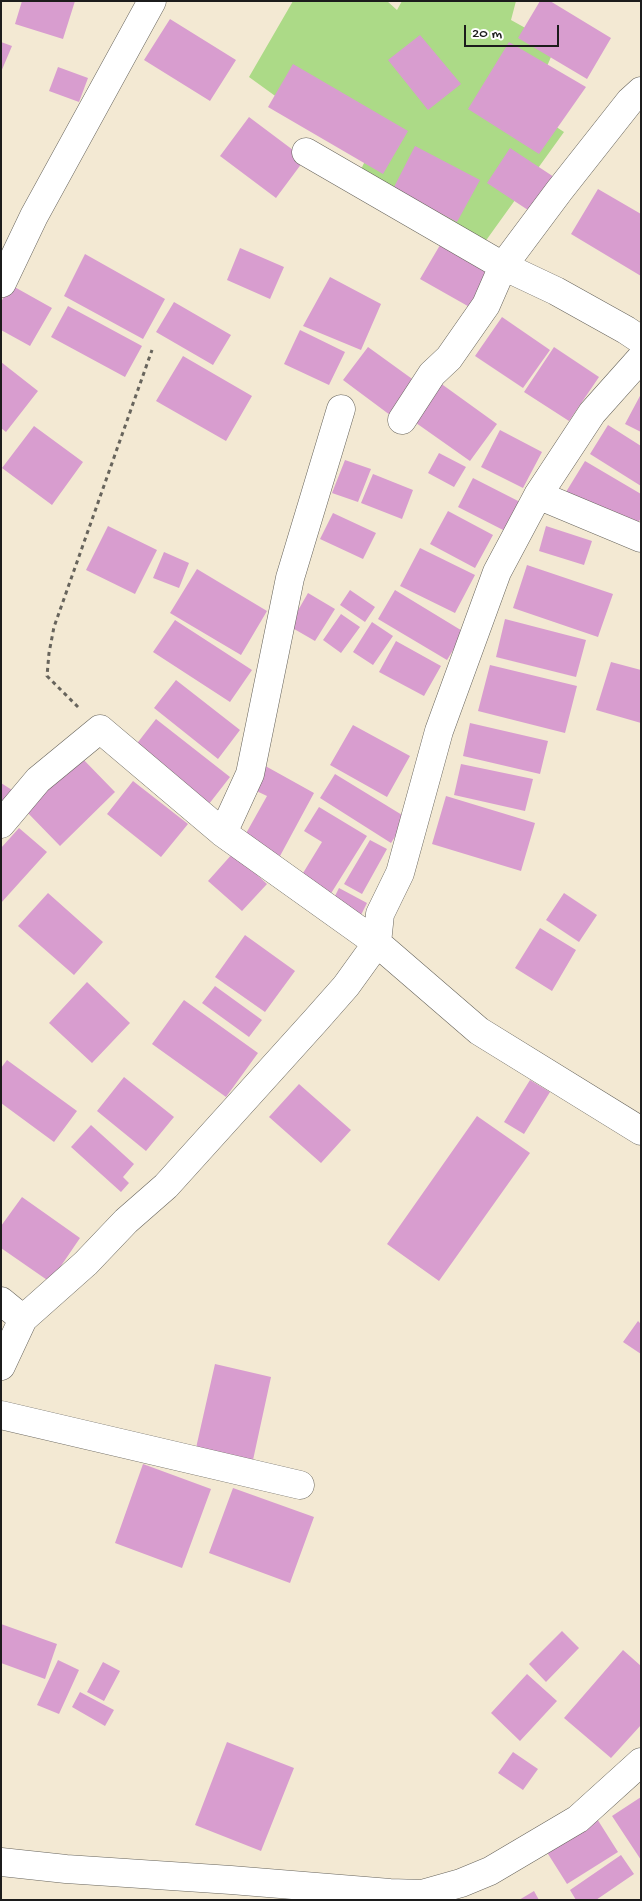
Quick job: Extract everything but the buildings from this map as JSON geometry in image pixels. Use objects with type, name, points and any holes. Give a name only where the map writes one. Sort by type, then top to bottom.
[{"type":"street","points":[[2,283],[34,216],[152,1]]},
{"type":"street","points":[[402,420],[432,374],[449,358],[486,305],[504,266],[559,191],[630,101],[641,91]]},
{"type":"street","points":[[306,152],[504,266],[556,292],[641,340]]},
{"type":"street","points":[[1,1366],[23,1319],[86,1263],[126,1221],[166,1186],[346,986],[377,943],[380,914],[400,873],[439,731],[497,572],[538,495],[592,413],[641,358]]},
{"type":"street","points":[[224,833],[250,774],[290,578],[341,409]]},
{"type":"street","points":[[538,495],[641,538]]},
{"type":"street","points":[[1,824],[38,780],[100,729],[224,833],[377,943],[479,1032],[641,1131]]},
{"type":"street","points":[[1,1301],[23,1319]]},
{"type":"street","points":[[1,1415],[300,1485]]},
{"type":"street","points":[[1,1862],[66,1869],[422,1894],[461,1883],[490,1871],[578,1819],[641,1762]]},
{"type":"path","points":[[100,729],[47,676],[48,654],[54,627],[152,350]]},
{"type":"green space","points":[[293,1],[387,1],[397,10],[402,1],[516,1],[511,20],[556,45],[529,109],[564,132],[482,246],[354,184],[365,161],[249,77]]}]
